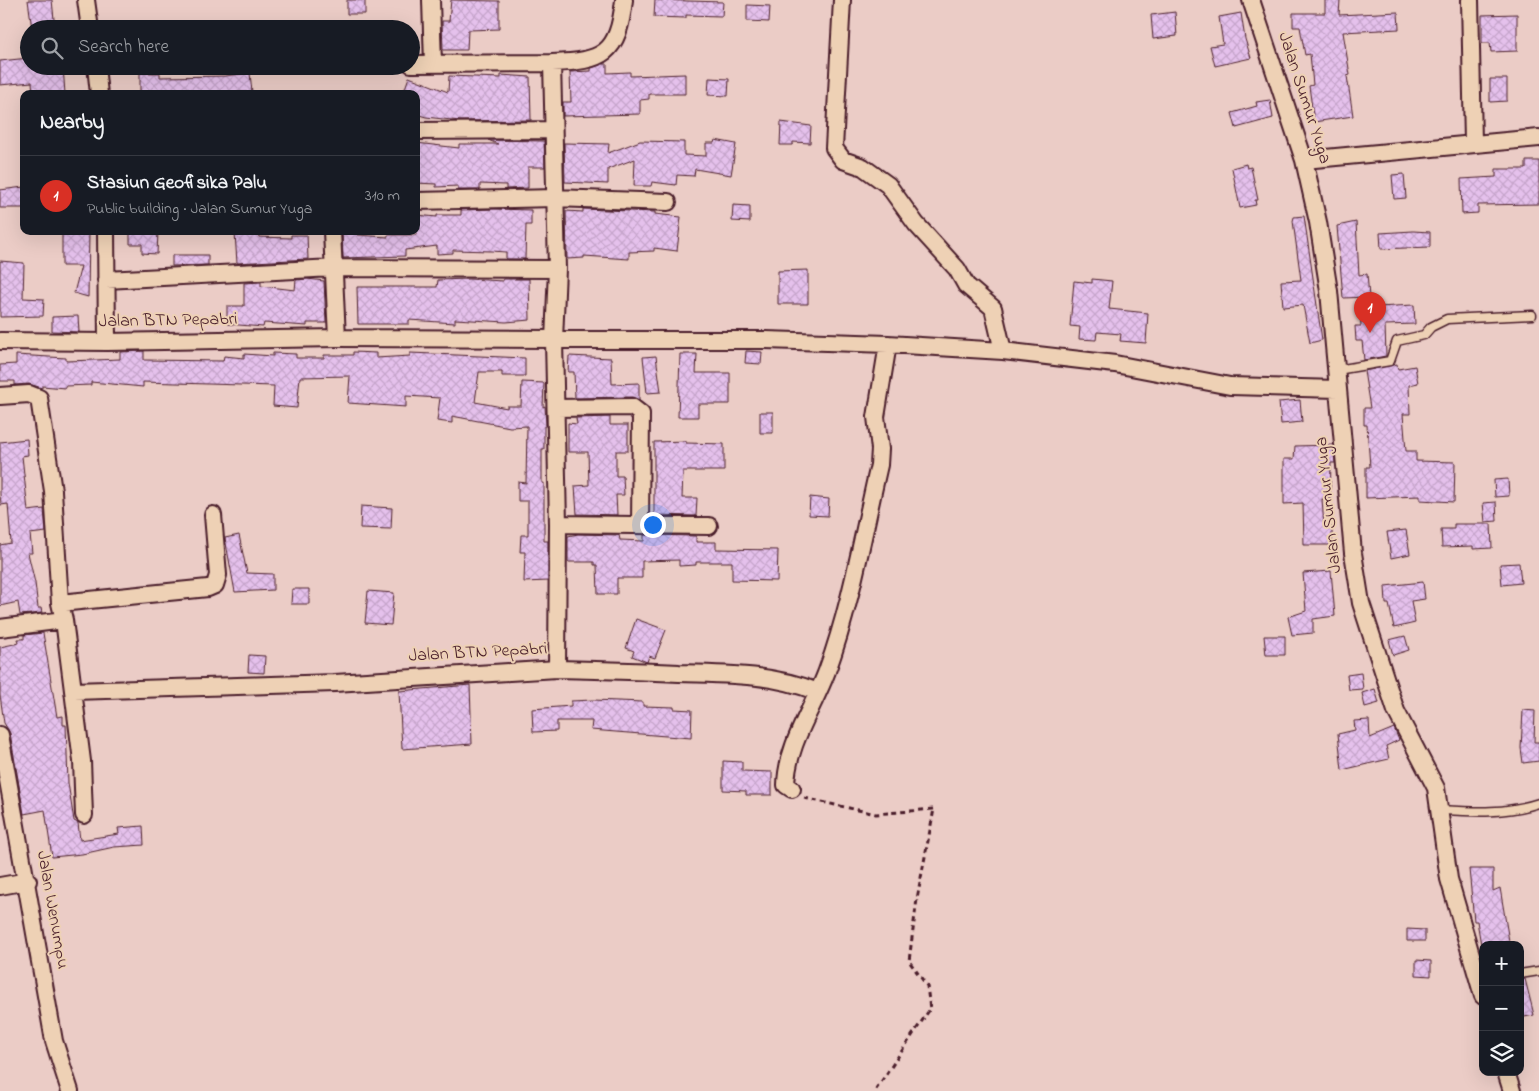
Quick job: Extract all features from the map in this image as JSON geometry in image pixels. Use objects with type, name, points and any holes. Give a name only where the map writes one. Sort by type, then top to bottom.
[{"type":"street","points":[[86,0],[89,20]]},
{"type":"street","points":[[430,0],[433,64]]},
{"type":"street","points":[[420,64],[580,62],[603,56],[614,39],[623,12],[624,0]]},
{"type":"street","points":[[842,0],[834,148],[837,155],[843,160],[863,167],[888,185],[916,224],[957,269],[966,284],[993,308],[1003,351]]},
{"type":"street","name":"Jalan Sumur Yuga","points":[[1250,0],[1304,160],[1320,232],[1329,291],[1353,553],[1361,603],[1396,711],[1436,788],[1449,878],[1481,986]]},
{"type":"street","points":[[1470,0],[1473,142]]},
{"type":"street","name":"Jalan BTN Pepabri","points":[[73,691],[335,683],[557,669],[558,524],[554,340],[557,269],[552,63]]},
{"type":"street","points":[[97,75],[99,90]]},
{"type":"street","points":[[420,131],[553,130]]},
{"type":"street","points":[[1304,160],[1473,142],[1539,138]]},
{"type":"street","points":[[420,201],[555,198],[668,202]]},
{"type":"street","points":[[106,235],[107,342]]},
{"type":"street","points":[[332,235],[337,338]]},
{"type":"street","points":[[106,280],[333,268],[557,269]]},
{"type":"street","name":"Jalan BTN Pepabri","points":[[0,341],[107,342],[337,338],[554,340]]},
{"type":"street","points":[[554,340],[766,340],[888,344],[1003,351],[1123,365],[1230,386],[1338,389]]},
{"type":"street","points":[[792,789],[786,785],[790,752],[827,672],[846,608],[879,465],[880,449],[876,418],[888,344]]},
{"type":"street","points":[[0,396],[29,394],[39,398],[53,491],[60,603],[64,620],[82,761],[84,814]]},
{"type":"street","points":[[556,408],[632,407],[639,411],[641,414],[640,525]]},
{"type":"street","points":[[60,603],[208,588],[215,585],[218,575],[213,515]]},
{"type":"street","points":[[558,524],[709,526]]},
{"type":"street","points":[[0,628],[64,620]]},
{"type":"street","points":[[557,669],[768,678],[789,680],[818,692]]},
{"type":"street","name":"Jalan Wenumpu","points":[[0,735],[9,792],[28,881],[54,1041],[70,1091]]},
{"type":"street","points":[[0,886],[28,881]]},
{"type":"street","points":[[1507,1076],[1512,1091]]},
{"type":"lane","points":[[1337,370],[1390,360],[1397,341],[1424,335],[1430,327],[1447,319],[1532,315]]},
{"type":"lane","points":[[1440,810],[1516,811],[1539,803]]},
{"type":"lane","points":[[1524,973],[1539,971]]},
{"type":"path","points":[[792,789],[800,796],[876,814],[934,809],[917,900],[909,961],[927,986],[930,1009],[875,1091]]},
{"type":"building","points":[[28,0],[52,0],[54,20],[31,20]]},
{"type":"building","points":[[347,0],[365,0],[365,14],[347,14]]},
{"type":"building","points":[[451,0],[499,1],[499,29],[468,30],[467,50],[443,50],[442,21],[449,21]]},
{"type":"building","points":[[655,0],[723,2],[722,16],[686,15],[686,18],[654,17]]},
{"type":"building","points":[[1325,0],[1340,0],[1339,15],[1398,12],[1399,29],[1343,32],[1350,75],[1347,76],[1353,116],[1314,122],[1309,86],[1313,85],[1310,54],[1305,55],[1300,27],[1293,27],[1293,13],[1325,13]]},
{"type":"building","points":[[747,5],[770,6],[769,22],[747,21]]},
{"type":"building","points":[[1175,12],[1177,36],[1153,39],[1151,15]]},
{"type":"building","points":[[1241,13],[1245,39],[1251,58],[1215,66],[1210,46],[1223,44],[1219,17]]},
{"type":"building","points":[[1517,14],[1517,51],[1491,52],[1490,43],[1482,43],[1482,15]]},
{"type":"building","points":[[20,59],[20,75],[64,75],[65,90],[33,90],[32,82],[0,85],[0,61]]},
{"type":"building","points":[[607,64],[607,73],[630,72],[630,76],[685,74],[685,94],[649,94],[649,99],[640,100],[640,114],[563,116],[563,102],[571,102],[570,72],[591,71],[591,68]]},
{"type":"building","points":[[140,75],[160,75],[160,77],[250,75],[252,90],[140,90]]},
{"type":"building","points":[[501,75],[530,77],[531,120],[460,121],[426,117],[420,115],[420,90],[404,90],[409,77],[448,92],[449,76],[501,78]]},
{"type":"building","points":[[709,78],[729,79],[728,96],[708,95]]},
{"type":"building","points":[[1490,79],[1507,79],[1507,101],[1490,102]]},
{"type":"building","points":[[1270,100],[1273,118],[1236,128],[1232,113],[1257,106],[1256,102]]},
{"type":"building","points":[[781,122],[811,126],[810,143],[793,142],[793,145],[780,145]]},
{"type":"building","points":[[488,140],[544,141],[545,167],[528,167],[528,188],[506,189],[506,185],[480,184],[480,190],[458,190],[458,186],[436,187],[436,184],[420,183],[420,143],[459,148],[459,144],[498,144]]},
{"type":"building","points":[[715,140],[736,144],[731,175],[695,169],[694,176],[677,175],[676,185],[652,182],[651,186],[634,186],[635,159],[608,169],[608,184],[565,182],[564,143],[609,144],[608,153],[640,141],[684,142],[684,155],[706,156],[706,143],[714,143]]},
{"type":"building","points":[[1526,161],[1539,161],[1539,204],[1478,205],[1478,213],[1462,214],[1461,179],[1496,177],[1496,169],[1526,169]]},
{"type":"building","points":[[1246,164],[1247,168],[1251,167],[1258,200],[1255,200],[1256,205],[1240,208],[1232,168]]},
{"type":"building","points":[[1404,174],[1406,198],[1394,199],[1392,175]]},
{"type":"building","points":[[20,188],[20,208],[0,208],[0,190]]},
{"type":"building","points":[[733,205],[750,206],[750,222],[732,221]]},
{"type":"building","points":[[583,209],[655,212],[655,214],[681,217],[677,251],[654,248],[654,251],[629,252],[629,259],[584,256],[584,258],[567,259],[566,211],[583,212]]},
{"type":"building","points":[[461,210],[531,210],[531,225],[526,225],[525,259],[506,259],[506,252],[492,251],[453,250],[453,253],[437,254],[437,246],[405,250],[405,256],[343,258],[342,235],[388,237],[388,235],[420,235],[420,215],[437,217],[437,215],[461,215]]},
{"type":"building","points":[[1304,216],[1322,340],[1310,343],[1303,305],[1283,307],[1281,281],[1301,280],[1293,221],[1294,217]]},
{"type":"building","points":[[1356,222],[1359,275],[1367,274],[1369,297],[1343,298],[1337,226]]},
{"type":"building","points":[[1430,232],[1430,247],[1381,249],[1380,233]]},
{"type":"building","points":[[62,235],[89,235],[88,297],[74,293],[81,266],[62,266]]},
{"type":"building","points":[[130,235],[158,235],[157,254],[142,253],[142,244],[130,244]]},
{"type":"building","points":[[235,235],[291,238],[291,235],[307,235],[308,259],[237,263]]},
{"type":"building","points":[[172,255],[208,255],[208,265],[172,266]]},
{"type":"building","points":[[0,261],[24,263],[23,298],[44,299],[43,316],[0,317]]},
{"type":"building","points":[[808,270],[808,304],[778,304],[778,271]]},
{"type":"building","points":[[503,279],[529,279],[530,320],[506,322],[455,319],[455,323],[409,320],[409,324],[358,324],[357,287],[437,287],[438,280],[503,281]]},
{"type":"building","points":[[1092,279],[1112,281],[1109,309],[1148,313],[1146,343],[1120,341],[1121,334],[1097,332],[1096,340],[1079,339],[1080,327],[1070,326],[1074,281],[1092,283]]},
{"type":"building","points":[[296,280],[324,281],[326,323],[307,323],[307,326],[264,323],[263,327],[227,324],[227,306],[244,306],[244,283],[261,282],[261,286],[295,290]]},
{"type":"building","points":[[1414,305],[1415,324],[1385,325],[1386,356],[1364,360],[1362,341],[1356,341],[1355,326],[1361,326],[1360,308]]},
{"type":"building","points":[[78,316],[79,332],[52,331],[52,317]]},
{"type":"building","points":[[144,351],[144,360],[223,361],[224,356],[244,358],[244,354],[273,356],[273,353],[296,354],[296,358],[324,358],[324,355],[353,355],[353,352],[376,353],[376,358],[410,356],[410,353],[525,358],[525,376],[502,376],[502,372],[479,372],[475,402],[507,408],[507,406],[521,406],[522,382],[544,383],[543,407],[545,406],[546,426],[544,426],[544,449],[542,449],[542,483],[544,483],[544,541],[548,541],[548,581],[524,582],[525,552],[520,552],[521,535],[528,535],[528,501],[518,501],[518,482],[526,483],[527,426],[510,427],[452,416],[452,423],[437,421],[440,398],[406,396],[406,407],[348,403],[350,376],[300,377],[297,408],[273,406],[274,386],[143,382],[143,387],[91,382],[91,385],[65,386],[65,388],[42,386],[42,388],[29,384],[15,385],[15,381],[0,381],[0,365],[16,364],[16,355],[66,358],[66,361],[120,359],[120,352]]},
{"type":"building","points":[[746,351],[762,352],[761,364],[745,363]]},
{"type":"building","points":[[680,354],[697,354],[696,373],[730,373],[730,404],[698,404],[698,417],[678,417]]},
{"type":"building","points":[[569,356],[611,358],[612,384],[639,383],[639,400],[632,397],[575,398],[574,372],[568,372]]},
{"type":"building","points":[[656,356],[661,392],[647,393],[643,357]]},
{"type":"building","points":[[1397,364],[1398,369],[1415,366],[1418,383],[1409,385],[1410,414],[1403,414],[1406,451],[1416,451],[1416,461],[1455,462],[1454,502],[1420,500],[1420,496],[1366,498],[1366,467],[1370,467],[1367,425],[1364,425],[1364,408],[1370,408],[1364,371]]},
{"type":"building","points":[[1300,400],[1302,422],[1281,424],[1279,402]]},
{"type":"building","points":[[760,412],[773,412],[773,433],[760,433]]},
{"type":"building","points":[[610,417],[610,425],[628,425],[628,451],[616,451],[616,476],[623,476],[624,495],[616,495],[617,515],[577,514],[575,486],[589,485],[588,452],[568,452],[568,423],[577,424],[576,418]]},
{"type":"building","points":[[27,439],[28,455],[22,456],[28,511],[44,509],[46,532],[30,534],[32,553],[28,553],[35,583],[38,608],[41,608],[42,613],[20,615],[18,602],[0,606],[0,545],[11,543],[8,504],[1,505],[0,442]]},
{"type":"building","points":[[686,441],[686,443],[724,444],[724,471],[683,471],[682,498],[697,498],[696,516],[654,515],[654,442]]},
{"type":"building","points":[[1333,445],[1335,463],[1331,463],[1330,499],[1322,499],[1324,527],[1332,527],[1332,545],[1304,545],[1303,503],[1284,504],[1284,459],[1294,459],[1295,446]]},
{"type":"building","points":[[1508,479],[1509,496],[1495,497],[1494,480]]},
{"type":"building","points":[[810,497],[829,499],[828,516],[809,515]]},
{"type":"building","points":[[1496,502],[1497,521],[1485,522],[1483,503]]},
{"type":"building","points":[[361,506],[392,508],[391,529],[360,528]]},
{"type":"building","points":[[1454,524],[1491,524],[1492,548],[1473,549],[1473,546],[1442,547],[1441,529],[1454,529]]},
{"type":"building","points":[[1406,530],[1410,554],[1391,558],[1387,532]]},
{"type":"building","points":[[578,534],[619,535],[620,540],[644,541],[644,535],[696,536],[696,542],[716,542],[716,549],[778,550],[777,581],[732,580],[732,562],[696,562],[696,565],[679,566],[679,560],[642,561],[642,578],[617,578],[617,594],[598,594],[597,565],[594,565],[594,562],[568,562],[568,536]]},
{"type":"building","points":[[239,535],[247,573],[273,574],[273,590],[235,592],[225,538]]},
{"type":"building","points":[[1519,563],[1521,583],[1502,585],[1500,564]]},
{"type":"building","points":[[1331,571],[1335,616],[1313,619],[1313,633],[1292,635],[1288,617],[1306,611],[1303,573]]},
{"type":"building","points":[[1423,582],[1425,599],[1411,601],[1415,623],[1394,628],[1389,604],[1386,604],[1385,586]]},
{"type":"building","points":[[292,589],[309,589],[309,604],[291,604]]},
{"type":"building","points":[[368,591],[394,593],[391,625],[365,623]]},
{"type":"building","points":[[636,619],[666,630],[655,658],[649,656],[647,662],[632,656],[634,651],[626,648]]},
{"type":"building","points":[[43,633],[57,717],[63,716],[63,725],[66,725],[68,783],[74,821],[78,823],[80,840],[119,834],[118,828],[143,826],[144,845],[114,847],[82,854],[52,857],[45,810],[24,814],[10,733],[4,723],[0,695],[0,647],[19,643],[18,639],[24,639],[24,635]]},
{"type":"building","points":[[1264,636],[1285,636],[1285,655],[1266,655]]},
{"type":"building","points":[[1405,636],[1409,650],[1393,655],[1389,640]]},
{"type":"building","points":[[249,655],[265,656],[264,673],[248,672]]},
{"type":"building","points":[[1361,673],[1363,689],[1349,690],[1347,675]]},
{"type":"building","points":[[470,685],[472,744],[402,749],[399,691]]},
{"type":"building","points":[[1375,689],[1379,703],[1365,707],[1362,693]]},
{"type":"building","points":[[571,701],[643,702],[643,706],[674,707],[674,709],[692,710],[691,738],[591,730],[592,721],[557,721],[557,731],[533,732],[532,709],[571,706]]},
{"type":"building","points":[[1523,710],[1535,711],[1534,742],[1539,742],[1539,761],[1523,763],[1521,748]]},
{"type":"building","points":[[1369,720],[1370,738],[1394,728],[1399,740],[1386,746],[1389,759],[1342,770],[1338,734],[1355,730],[1354,721]]},
{"type":"building","points":[[723,761],[742,762],[742,771],[772,772],[772,795],[746,795],[746,791],[723,790]]},
{"type":"building","points":[[1469,869],[1493,869],[1493,891],[1500,888],[1509,941],[1480,941],[1477,921],[1474,921]]},
{"type":"building","points":[[1407,929],[1425,930],[1425,941],[1407,941]]},
{"type":"building","points":[[1416,960],[1431,961],[1431,976],[1416,975]]},
{"type":"building","points":[[1524,979],[1534,1015],[1524,1017],[1524,986]]},
{"type":"place","name":"Stasiun Geofisika Palu","points":[[1370,333]]}]
